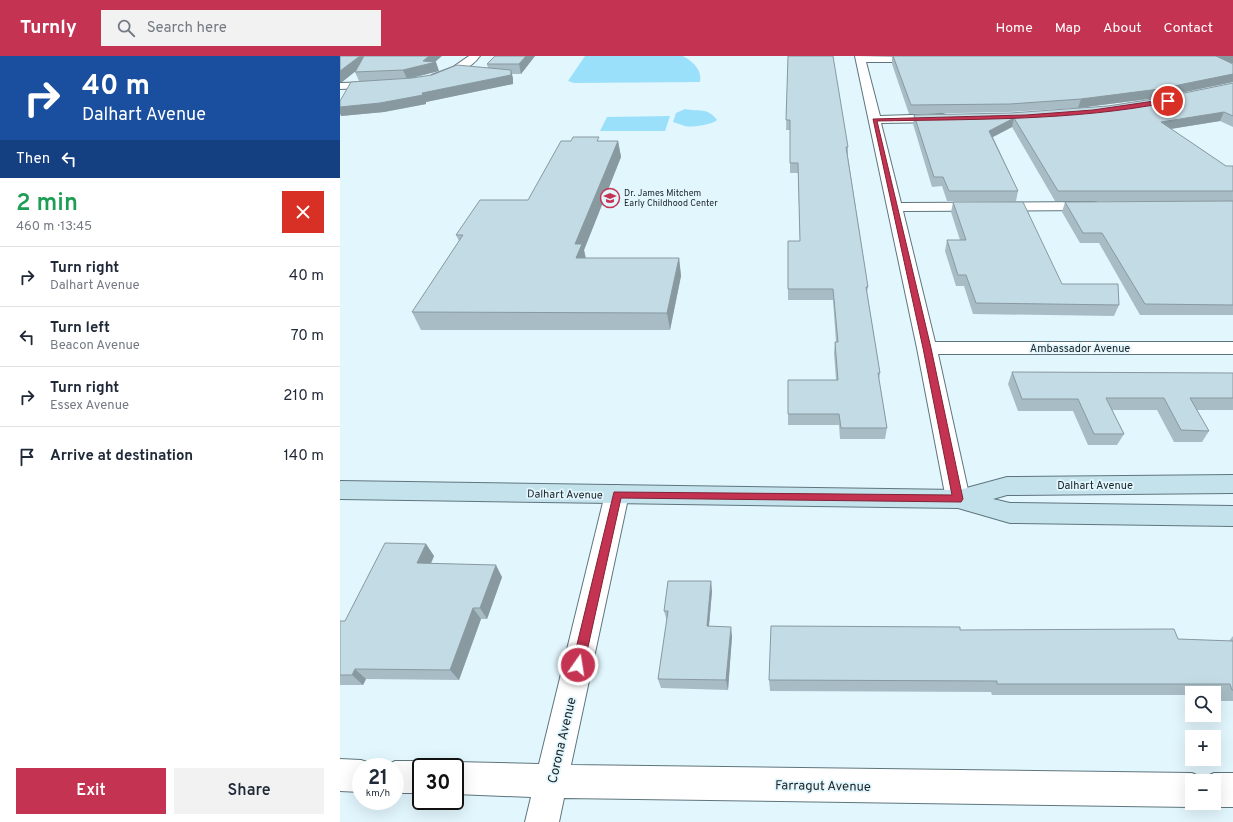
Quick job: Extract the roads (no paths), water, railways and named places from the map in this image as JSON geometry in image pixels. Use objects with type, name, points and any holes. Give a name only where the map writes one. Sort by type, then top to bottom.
[{"type":"main road","name":"Dalhart Avenue","points":[[958,499],[1007,486],[1233,484]]},
{"type":"main road","name":"Dalhart Avenue","points":[[340,490],[958,499],[1010,513],[1233,516]]},
{"type":"street","points":[[428,80],[452,72],[469,62],[475,56]]},
{"type":"street","points":[[932,59],[860,58],[927,348],[958,499]]},
{"type":"street","points":[[340,86],[389,85]]},
{"type":"street","points":[[874,120],[950,118]]},
{"type":"street","points":[[894,207],[1105,206]]},
{"type":"street","name":"Ambassador Avenue","points":[[927,348],[1233,348]]},
{"type":"street","name":"Corona Avenue","points":[[542,822],[617,494]]},
{"type":"street","points":[[340,775],[352,776]]},
{"type":"street","name":"Farragut Avenue","points":[[464,778],[552,781],[1185,790]]},
{"type":"street","points":[[1221,790],[1233,790]]},
{"type":"place","name":"Dr. James Mitchem Early Childhood Center","points":[[610,198]]}]
